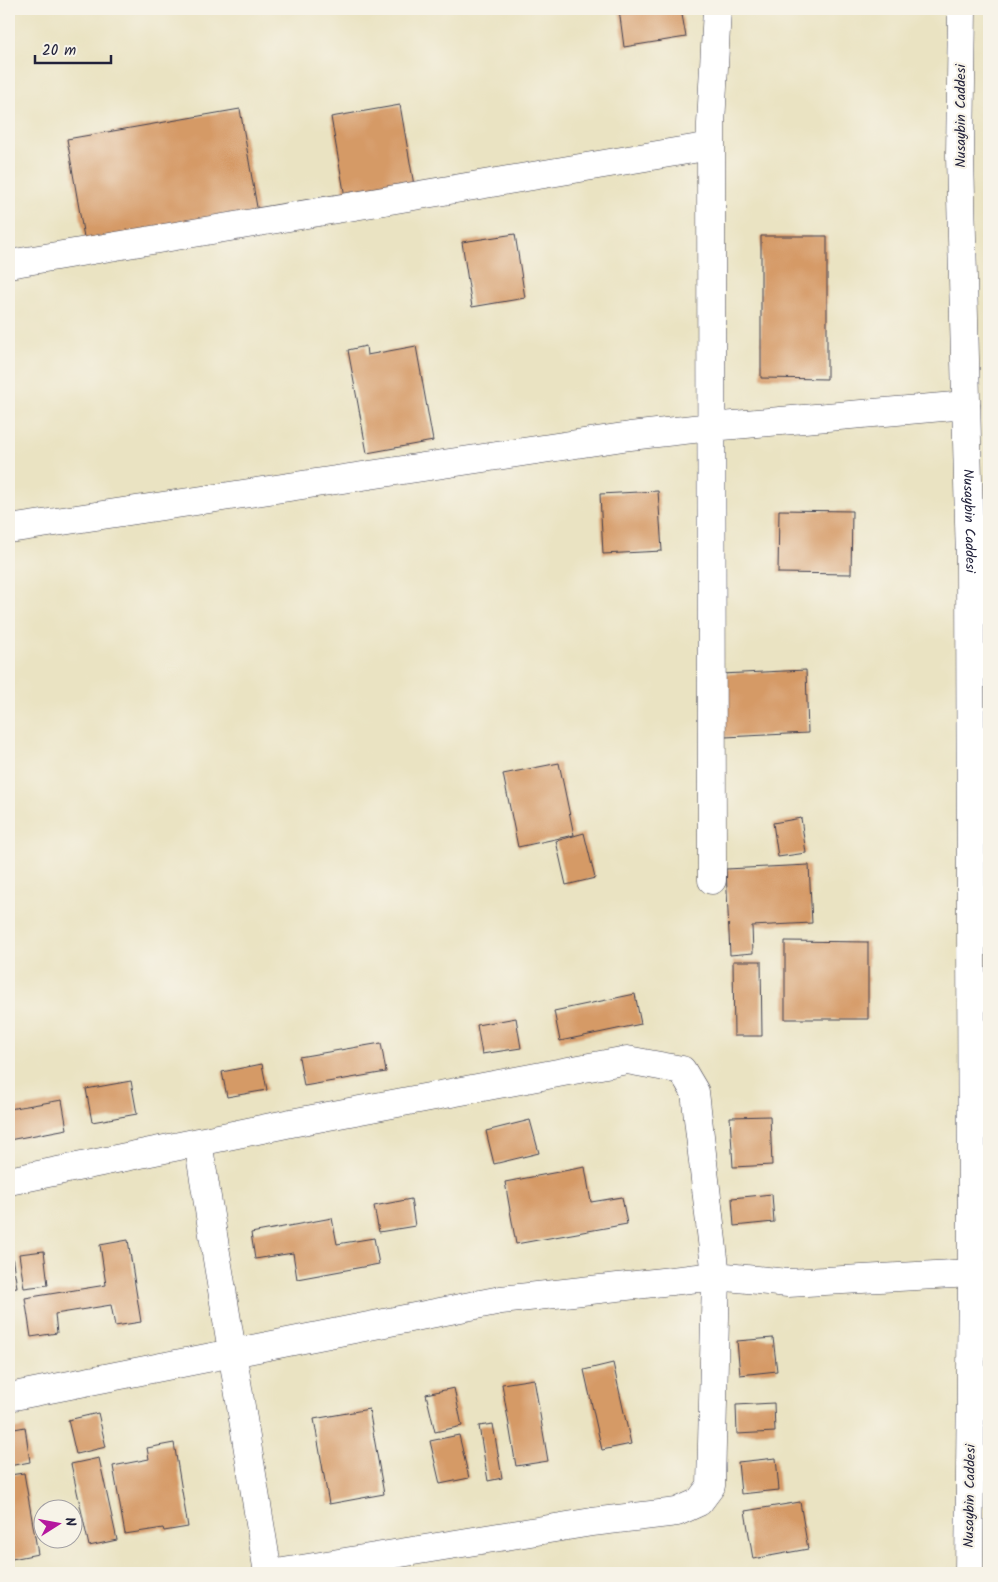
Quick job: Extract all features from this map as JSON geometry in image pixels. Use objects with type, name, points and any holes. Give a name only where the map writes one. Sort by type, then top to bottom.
[{"type":"main road","points":[[712,880],[712,146],[717,9]]},
{"type":"main road","points":[[946,9],[960,156]]},
{"type":"main road","name":"Nusaybin Caddesi","points":[[962,9],[960,156],[970,562],[972,1272],[969,1573]]},
{"type":"main road","points":[[9,264],[712,146]]},
{"type":"main road","points":[[9,529],[610,439],[711,427],[966,405]]},
{"type":"main road","points":[[9,1180],[627,1060],[682,1070],[695,1092],[716,1276],[711,1486],[699,1502],[677,1512],[592,1522],[277,1573]]},
{"type":"main road","points":[[198,1142],[268,1573]]},
{"type":"main road","points":[[9,1397],[501,1300],[716,1276],[788,1283],[972,1272]]},
{"type":"building","points":[[619,9],[681,9],[686,37],[624,47]]},
{"type":"building","points":[[400,105],[415,191],[346,203],[331,117]]},
{"type":"building","points":[[240,109],[258,213],[85,243],[67,139]]},
{"type":"building","points":[[515,234],[525,298],[472,307],[462,242]]},
{"type":"building","points":[[761,236],[827,236],[827,379],[761,378]]},
{"type":"building","points":[[366,346],[367,355],[416,346],[433,441],[367,453],[348,350]]},
{"type":"building","points":[[658,491],[662,551],[603,554],[600,494]]},
{"type":"building","points":[[779,510],[852,511],[851,574],[778,573]]},
{"type":"building","points":[[806,670],[808,733],[725,737],[721,674]]},
{"type":"building","points":[[559,763],[574,835],[518,847],[503,774]]},
{"type":"building","points":[[801,818],[806,853],[778,857],[773,823]]},
{"type":"building","points":[[584,833],[595,878],[566,885],[556,841]]},
{"type":"building","points":[[809,865],[812,923],[752,926],[753,953],[730,955],[726,869]]},
{"type":"building","points":[[785,941],[868,942],[868,1019],[785,1019]]},
{"type":"building","points":[[733,961],[761,961],[762,1036],[734,1036]]},
{"type":"building","points":[[635,994],[641,1024],[560,1041],[554,1011]]},
{"type":"building","points":[[516,1018],[521,1048],[482,1054],[477,1025]]},
{"type":"building","points":[[381,1043],[386,1072],[304,1086],[299,1057]]},
{"type":"building","points":[[262,1064],[267,1090],[227,1097],[222,1072]]},
{"type":"building","points":[[131,1081],[137,1114],[92,1122],[86,1089]]},
{"type":"building","points":[[62,1100],[67,1129],[9,1140],[9,1109]]},
{"type":"building","points":[[770,1116],[772,1165],[733,1167],[730,1117]]},
{"type":"building","points":[[530,1120],[539,1153],[494,1164],[486,1131]]},
{"type":"building","points":[[585,1167],[591,1202],[622,1197],[627,1224],[516,1244],[505,1182]]},
{"type":"building","points":[[772,1194],[774,1222],[734,1226],[732,1198]]},
{"type":"building","points":[[411,1199],[415,1226],[379,1232],[374,1206]]},
{"type":"building","points":[[332,1218],[337,1244],[374,1238],[379,1264],[297,1279],[293,1253],[255,1259],[251,1233]]},
{"type":"building","points":[[9,1238],[17,1287],[9,1288]]},
{"type":"building","points":[[128,1240],[141,1322],[115,1326],[111,1305],[55,1314],[57,1333],[31,1337],[25,1298],[106,1285],[100,1245]]},
{"type":"building","points":[[44,1251],[48,1285],[24,1288],[19,1254]]},
{"type":"building","points":[[773,1338],[777,1371],[740,1375],[737,1341]]},
{"type":"building","points":[[613,1363],[631,1444],[602,1450],[584,1370]]},
{"type":"building","points":[[534,1379],[548,1461],[516,1466],[502,1384]]},
{"type":"building","points":[[454,1388],[462,1426],[435,1432],[426,1394]]},
{"type":"building","points":[[774,1403],[775,1432],[737,1434],[736,1405]]},
{"type":"building","points":[[369,1409],[384,1494],[329,1504],[314,1419]]},
{"type":"building","points":[[98,1413],[106,1447],[76,1454],[68,1420]]},
{"type":"building","points":[[493,1424],[502,1478],[488,1481],[479,1426]]},
{"type":"building","points":[[25,1427],[30,1462],[9,1466],[9,1430]]},
{"type":"building","points":[[459,1435],[469,1478],[440,1484],[430,1441]]},
{"type":"building","points":[[174,1443],[188,1527],[164,1531],[163,1528],[125,1534],[113,1466],[149,1459],[147,1448]]},
{"type":"building","points":[[99,1458],[117,1540],[89,1546],[82,1514],[82,1500],[79,1500],[71,1464]]},
{"type":"building","points":[[776,1458],[779,1490],[741,1494],[738,1462]]},
{"type":"building","points":[[24,1473],[32,1519],[32,1550],[37,1550],[38,1554],[12,1559],[9,1543],[9,1475]]},
{"type":"building","points":[[800,1502],[808,1549],[753,1559],[745,1511]]}]
